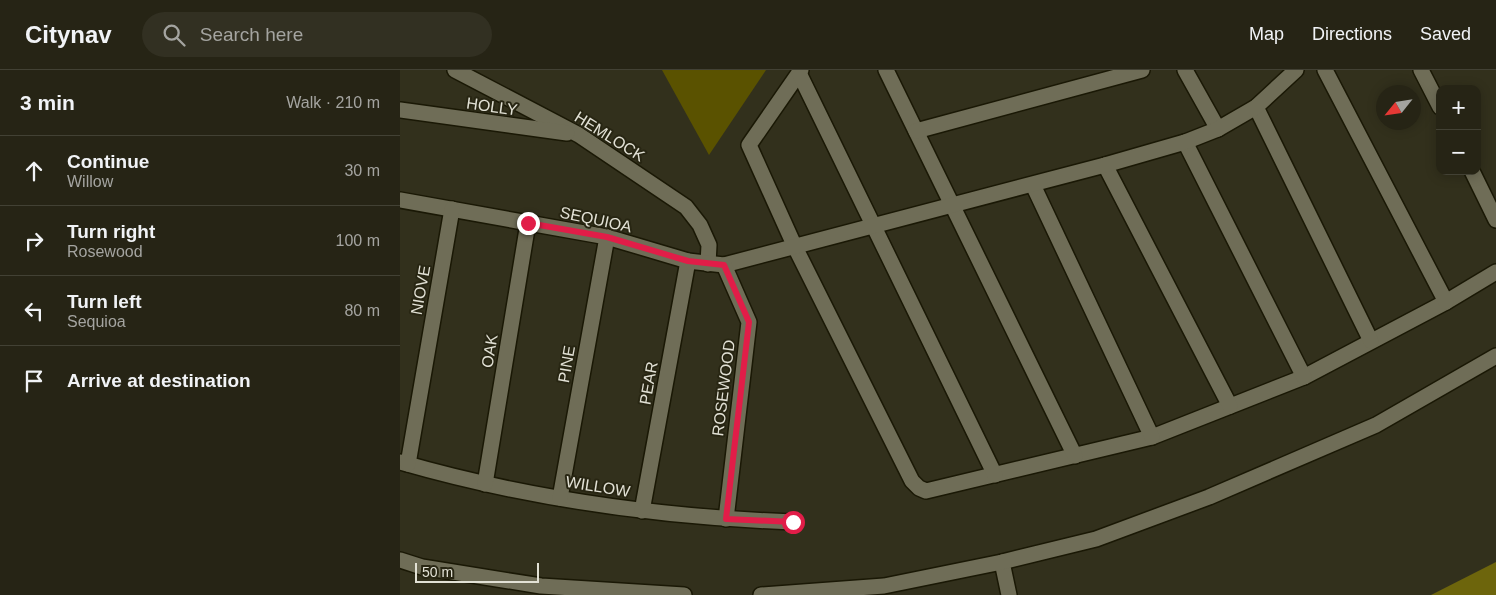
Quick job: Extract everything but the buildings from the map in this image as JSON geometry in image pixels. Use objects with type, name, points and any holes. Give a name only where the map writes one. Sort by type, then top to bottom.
[{"type":"street","name":"HEMLOCK","points":[[455,70],[578,135],[686,207],[700,225],[708,245],[708,264]]},
{"type":"street","points":[[886,70],[1075,456]]},
{"type":"street","points":[[916,131],[1142,70]]},
{"type":"street","points":[[1184,70],[1218,129]]},
{"type":"street","name":"SEQUIOA","points":[[400,200],[607,237],[688,261],[724,265],[1105,166],[1185,142],[1218,129],[1256,107],[1296,70]]},
{"type":"street","points":[[1325,70],[1446,302]]},
{"type":"street","points":[[1421,70],[1436,99]]},
{"type":"street","points":[[995,475],[800,72],[749,145],[795,246],[912,481],[919,488],[926,491],[995,475],[1075,456],[1152,437],[1304,377],[1446,302],[1496,272]]},
{"type":"street","points":[[1256,107],[1371,342]]},
{"type":"street","name":"HOLLY","points":[[400,110],[578,135]]},
{"type":"street","points":[[1185,142],[1304,377]]},
{"type":"street","points":[[1105,166],[1230,406]]},
{"type":"street","points":[[1474,175],[1496,220]]},
{"type":"street","points":[[1033,184],[1152,437]]},
{"type":"street","name":"NIOVE","points":[[404,463],[452,209]]},
{"type":"street","name":"OAK","points":[[485,484],[528,223]]},
{"type":"street","name":"PINE","points":[[560,498],[607,237]]},
{"type":"street","name":"PEAR","points":[[642,511],[688,261]]},
{"type":"street","name":"ROSEWOOD","points":[[724,265],[749,322],[726,519]]},
{"type":"street","points":[[761,595],[884,586],[1002,562],[1096,539],[1209,497],[1301,459],[1376,425],[1496,356]]},
{"type":"street","name":"WILLOW","points":[[404,463],[485,484],[642,511],[726,519],[793,522]]},
{"type":"street","points":[[400,560],[422,567],[541,586],[684,595]]},
{"type":"street","points":[[1002,562],[1010,595]]},
{"type":"shaded area","points":[[662,70],[766,70],[709,155]]},
{"type":"shaded area","points":[[1496,562],[1496,595],[1431,595]]},
{"type":"route","points":[[528,223],[607,237],[688,261],[724,265],[749,322],[726,519],[793,522]]}]
